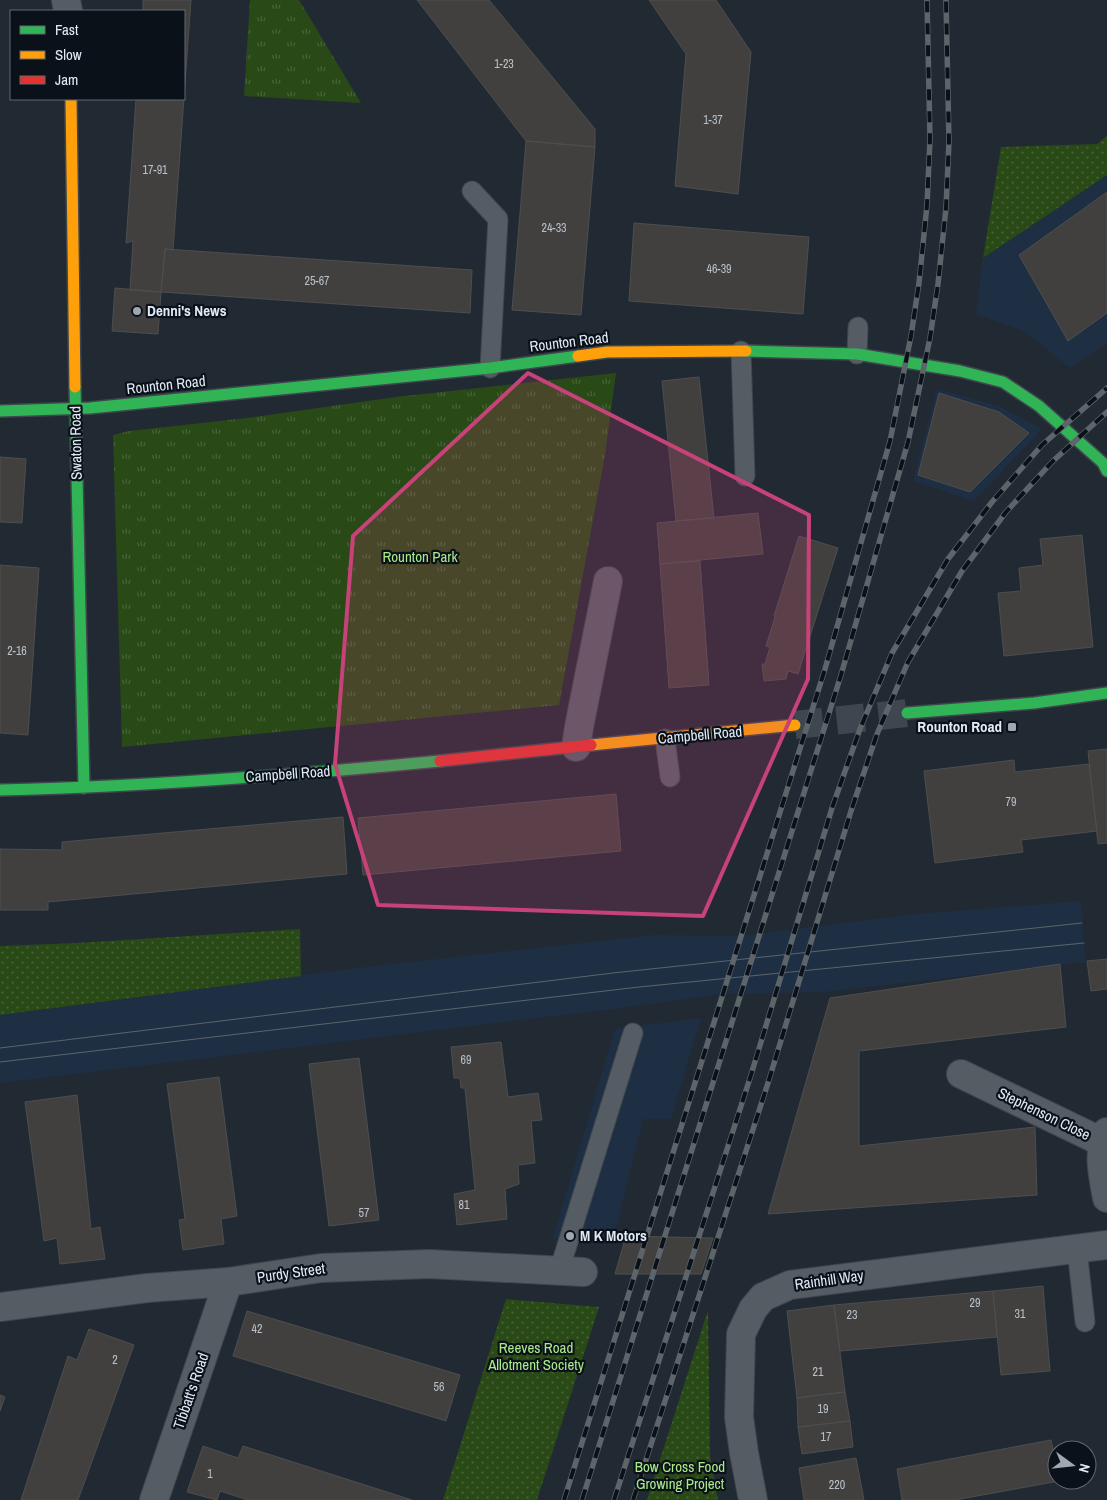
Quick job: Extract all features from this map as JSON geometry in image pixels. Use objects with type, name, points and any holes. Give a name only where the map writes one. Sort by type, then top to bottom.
[{"type":"street","name":"Swaton Road","points":[[70,100],[84,788]]},
{"type":"street","name":"Rounton Road","points":[[0,412],[75,409],[490,368],[617,351],[741,351],[858,354],[960,371],[1003,382],[1039,406],[1106,464]]},
{"type":"street","points":[[576,747],[608,581]]},
{"type":"street","points":[[906,712],[1034,703],[1107,693]]},
{"type":"street","name":"Campbell Road","points":[[0,790],[84,788],[346,770],[795,725]]},
{"type":"street","name":"Stephenson Close","points":[[961,1074],[1105,1137],[1101,1161],[1107,1198]]},
{"type":"street","name":"Rainhill Way","points":[[753,1500],[739,1417],[741,1334],[753,1309],[763,1297],[790,1285],[1107,1245]]},
{"type":"street","name":"Purdy Street","points":[[0,1307],[147,1288],[228,1282],[321,1268],[429,1264],[571,1272]]},
{"type":"street","name":"Tibbatt's Road","points":[[154,1500],[228,1282]]},
{"type":"lane","points":[[472,191],[498,219],[490,368]]},
{"type":"lane","points":[[858,327],[858,354]]},
{"type":"lane","points":[[741,351],[745,476]]},
{"type":"lane","points":[[665,739],[670,777]]},
{"type":"lane","points":[[571,1272],[632,1033]]},
{"type":"lane","points":[[1077,1249],[1085,1322]]},
{"type":"highlighted area","points":[[528,373],[809,515],[808,679],[703,916],[378,905],[335,764],[353,536]]},
{"type":"shaded area","points":[[1107,175],[1107,343],[1070,368],[1024,331],[976,314],[983,258]]},
{"type":"shaded area","points":[[937,389],[999,406],[1042,429],[974,501],[913,481]]},
{"type":"shaded area","points":[[1081,901],[1085,962],[824,992],[723,994],[0,1083],[0,1015],[366,967],[654,935],[739,936],[917,914]]},
{"type":"shaded area","points":[[701,1018],[671,1119],[643,1119],[614,1236],[553,1238],[615,1029]]},
{"type":"green space","points":[[250,0],[299,0],[361,103],[244,96]]},
{"type":"green space","points":[[1107,136],[1107,175],[983,258],[1001,147],[1097,144]]},
{"type":"green space","name":"Rounton Park","points":[[616,373],[605,455],[559,705],[122,747],[113,435],[129,431],[247,418],[396,397]]},
{"type":"green space","points":[[300,929],[301,976],[0,1015],[0,946]]},
{"type":"green space","name":"Reeves Road Allotment Society","points":[[506,1299],[599,1307],[537,1500],[443,1500]]},
{"type":"green space","name":"Bow Cross Food Growing Project","points":[[708,1310],[710,1456],[718,1500],[647,1500]]},
{"type":"building","points":[[143,0],[191,0],[185,83],[185,10],[143,10]]},
{"type":"building","points":[[417,0],[489,0],[595,129],[595,147],[526,141]]},
{"type":"building","points":[[649,0],[716,0],[751,52],[738,194],[675,186],[686,54]]},
{"type":"building","points":[[136,100],[184,100],[173,250],[165,249],[161,292],[130,290],[133,241],[126,243]]},
{"type":"building","points":[[526,141],[595,147],[581,315],[512,310]]},
{"type":"building","points":[[1107,192],[1107,313],[1068,341],[1019,255]]},
{"type":"building","points":[[634,223],[809,237],[803,314],[629,301]]},
{"type":"building","points":[[165,249],[472,270],[470,313],[161,292]]},
{"type":"building","name":"Denni's News","points":[[115,288],[161,292],[158,334],[112,331]]},
{"type":"building","points":[[699,377],[714,518],[676,521],[662,381]]},
{"type":"building","points":[[939,393],[999,412],[1029,433],[970,492],[918,475]]},
{"type":"building","points":[[0,457],[26,459],[22,523],[0,522]]},
{"type":"building","points":[[758,513],[763,554],[660,564],[657,523]]},
{"type":"building","points":[[1082,535],[1093,647],[1004,656],[998,593],[1021,591],[1019,568],[1043,565],[1040,539]]},
{"type":"building","points":[[799,536],[838,548],[798,674],[788,671],[786,679],[764,681],[762,664],[765,664],[770,647],[766,646]]},
{"type":"building","points":[[700,561],[709,685],[669,688],[660,564]]},
{"type":"building","points":[[0,565],[39,568],[28,735],[0,733]]},
{"type":"building","points":[[1107,749],[1107,843],[1098,844],[1088,751]]},
{"type":"building","points":[[1014,760],[1015,772],[1089,764],[1097,831],[1021,840],[1023,852],[935,863],[924,771]]},
{"type":"building","points":[[616,794],[621,851],[363,875],[358,818]]},
{"type":"building","points":[[343,817],[347,874],[48,902],[48,910],[0,910],[0,849],[62,850],[62,842]]},
{"type":"building","points":[[1107,959],[1107,989],[1091,991],[1087,961]]},
{"type":"building","points":[[1060,964],[1066,1027],[859,1051],[859,1146],[1035,1127],[1037,1195],[768,1214],[830,998]]},
{"type":"building","points":[[501,1042],[508,1097],[538,1093],[542,1120],[531,1121],[535,1163],[518,1165],[519,1184],[505,1189],[507,1219],[457,1225],[454,1194],[475,1190],[465,1088],[461,1088],[460,1078],[454,1078],[451,1047]]},
{"type":"building","points":[[359,1058],[379,1220],[329,1226],[309,1064]]},
{"type":"building","points":[[219,1077],[237,1216],[221,1219],[224,1244],[183,1250],[179,1220],[185,1219],[167,1084]]},
{"type":"building","points":[[77,1095],[91,1229],[100,1227],[105,1259],[60,1264],[57,1238],[44,1241],[25,1102]]},
{"type":"building","points":[[626,1236],[713,1238],[701,1274],[615,1274]]},
{"type":"building","points":[[1043,1286],[1050,1371],[1001,1375],[993,1291]]},
{"type":"building","points":[[993,1291],[997,1337],[840,1351],[834,1305]]},
{"type":"building","points":[[834,1305],[845,1392],[797,1398],[787,1311]]},
{"type":"building","points":[[247,1311],[460,1375],[446,1421],[233,1356]]},
{"type":"building","points":[[89,1329],[134,1345],[78,1500],[21,1500],[68,1356],[77,1360]]},
{"type":"building","points":[[845,1392],[850,1421],[798,1427],[797,1398]]},
{"type":"building","points":[[0,1395],[5,1397],[0,1411]]},
{"type":"building","points":[[850,1421],[853,1447],[802,1454],[798,1427]]},
{"type":"building","points":[[1047,1441],[1047,1483],[955,1500],[902,1500],[897,1469]]},
{"type":"building","points":[[203,1446],[238,1458],[243,1446],[412,1500],[248,1500],[220,1491],[217,1500],[187,1492]]},
{"type":"building","points":[[856,1458],[864,1500],[804,1500],[799,1468]]},
{"type":"tunnel","points":[[795,725],[907,713]]},
{"type":"tram line","points":[[0,1048],[613,973],[1082,923]]},
{"type":"tram line","points":[[0,1062],[639,987],[1084,943]]},
{"type":"railway","points":[[564,1500],[825,669],[890,441],[911,336],[919,283],[927,205],[930,139],[927,0]]},
{"type":"railway","points":[[582,1500],[841,675],[908,442],[930,338],[946,208],[949,142],[946,0]]},
{"type":"railway","points":[[614,1500],[751,1075],[832,808],[860,729],[892,653],[948,559],[992,502],[1042,445],[1107,388]]},
{"type":"railway","points":[[633,1500],[768,1083],[851,811],[877,734],[908,662],[962,571],[1006,512],[1053,461],[1107,412]]},
{"type":"traffic: fast","points":[[746,351],[857,354],[960,371],[1003,382],[1039,406],[1103,463],[1107,471]]},
{"type":"traffic: fast","points":[[0,411],[90,408],[490,368],[578,356]]},
{"type":"traffic: fast","points":[[75,387],[84,788]]},
{"type":"traffic: fast","points":[[907,713],[1034,703],[1107,693]]},
{"type":"traffic: fast","points":[[0,790],[220,780],[440,761]]},
{"type":"traffic: slow","points":[[71,100],[75,387]]},
{"type":"traffic: slow","points":[[578,356],[607,352],[746,351]]},
{"type":"traffic: slow","points":[[591,745],[795,725]]},
{"type":"traffic: jam","points":[[440,761],[591,745]]},
{"type":"place","name":"Denni's News","points":[[137,311]]},
{"type":"place","name":"Rounton Road","points":[[1012,727]]},
{"type":"place","name":"M K Motors","points":[[570,1236]]}]
